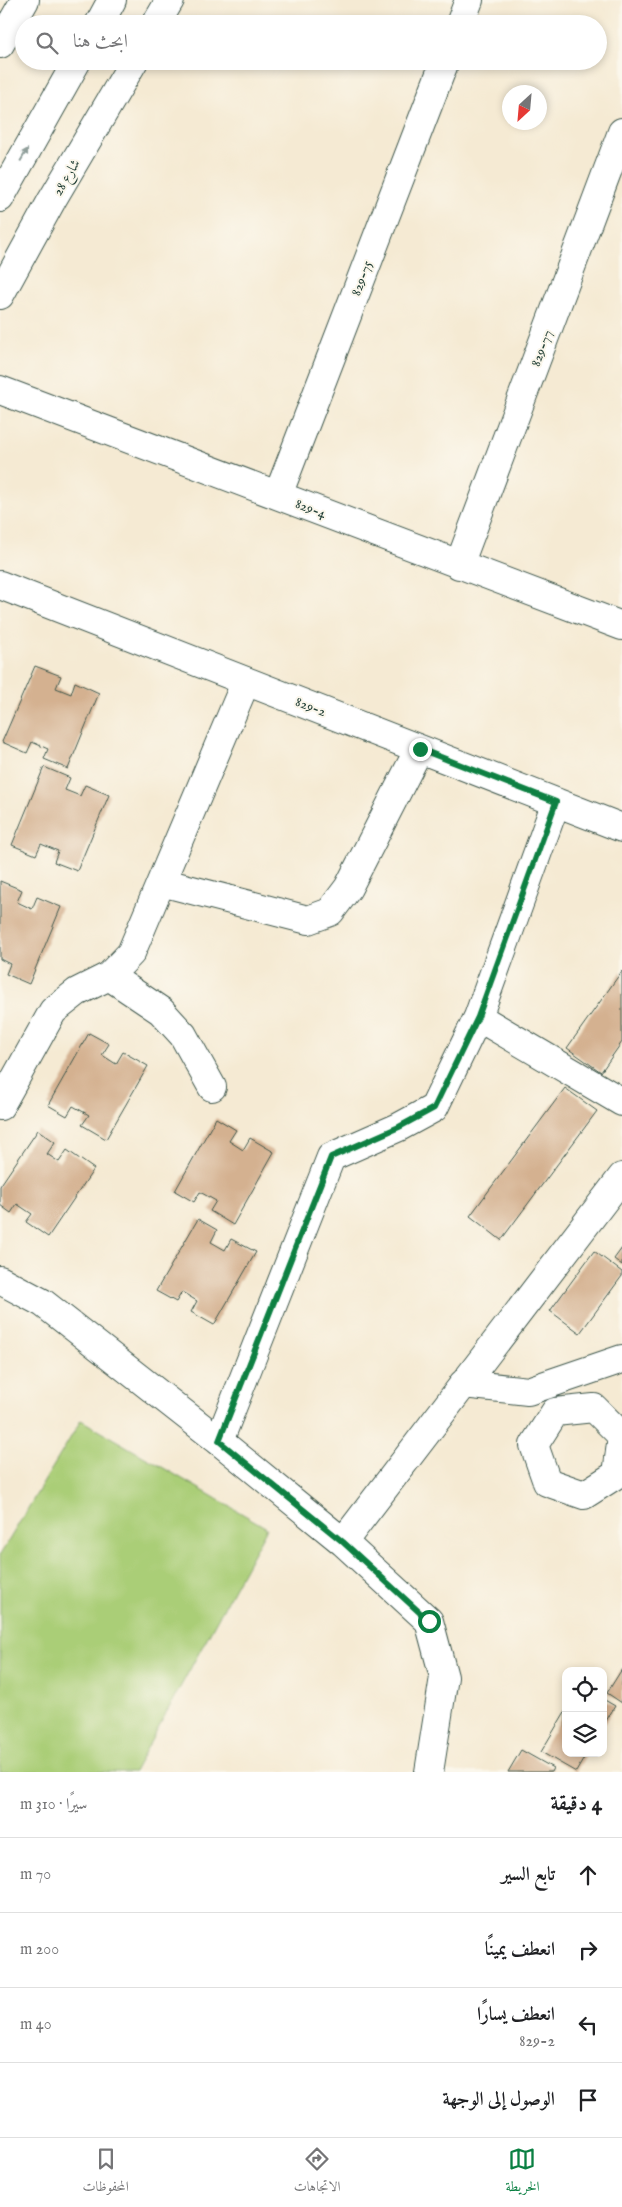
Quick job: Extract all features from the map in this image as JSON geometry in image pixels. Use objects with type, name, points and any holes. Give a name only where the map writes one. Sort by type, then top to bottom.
[{"type":"street","points":[[16,15],[25,0]]},
{"type":"street","points":[[103,15],[112,0]]},
{"type":"street","points":[[161,15],[170,0]]},
{"type":"street","points":[[463,15],[469,0]]},
{"type":"street","points":[[0,44],[15,18]]},
{"type":"street","points":[[0,198],[72,70]]},
{"type":"street","name":"شارع 28","points":[[0,295],[52,200],[129,70]]},
{"type":"street","name":"829-75","points":[[278,495],[442,70]]},
{"type":"street","name":"829-77","points":[[459,565],[622,132]]},
{"type":"street","name":"829-4","points":[[0,390],[622,626]]},
{"type":"street","name":"829-2","points":[[0,585],[622,828]]},
{"type":"street","points":[[0,1106],[53,1011],[77,992],[108,976],[131,953],[246,681]]},
{"type":"street","points":[[161,882],[308,920],[330,912],[348,888],[420,749]]},
{"type":"street","points":[[219,1441],[331,1157],[399,1127],[434,1108],[478,1017],[556,802]]},
{"type":"street","points":[[108,976],[161,1011],[183,1035],[212,1087]]},
{"type":"street","points":[[478,1017],[622,1102]]},
{"type":"street","points":[[343,1542],[622,1177]]},
{"type":"street","points":[[0,1280],[43,1303],[219,1441],[343,1542],[429,1621],[444,1677],[428,1772]]},
{"type":"street","points":[[463,1384],[528,1390],[622,1359]]},
{"type":"green space","points":[[81,1420],[267,1528],[134,1772],[0,1772],[0,1555]]},
{"type":"building","points":[[35,666],[61,676],[56,688],[71,694],[75,682],[99,693],[68,769],[44,759],[48,749],[32,742],[27,753],[2,742]]},
{"type":"building","points":[[44,767],[70,778],[65,790],[80,796],[85,785],[109,795],[77,871],[54,862],[58,851],[41,844],[36,855],[12,845]]},
{"type":"building","points":[[0,881],[22,890],[17,902],[32,909],[37,897],[61,907],[29,984],[6,974],[10,964],[0,959]]},
{"type":"building","points":[[622,971],[622,1042],[601,1072],[567,1048]]},
{"type":"building","points":[[89,1033],[109,1044],[102,1055],[116,1064],[123,1052],[148,1066],[106,1139],[82,1125],[89,1115],[73,1106],[67,1116],[48,1105]]},
{"type":"building","points":[[565,1088],[597,1111],[501,1240],[470,1216]]},
{"type":"building","points":[[216,1118],[236,1130],[229,1141],[243,1150],[250,1138],[274,1152],[233,1225],[210,1211],[216,1201],[200,1192],[194,1202],[175,1191]]},
{"type":"building","points":[[38,1130],[55,1142],[47,1154],[59,1162],[67,1150],[94,1169],[48,1237],[26,1222],[32,1214],[17,1204],[11,1213],[0,1205],[0,1186]]},
{"type":"building","points":[[198,1219],[217,1230],[211,1242],[225,1250],[231,1239],[256,1252],[214,1325],[191,1312],[197,1301],[182,1292],[176,1302],[156,1291]]},
{"type":"building","points":[[622,1248],[622,1265],[614,1259]]},
{"type":"building","points":[[594,1251],[622,1272],[622,1276],[580,1333],[550,1311]]},
{"type":"building","points":[[622,1669],[622,1703],[607,1693]]},
{"type":"building","points":[[607,1701],[615,1706],[607,1719]]},
{"type":"building","points":[[562,1717],[562,1757],[585,1757],[576,1772],[541,1752]]},
{"type":"building","points":[[521,1750],[553,1768],[551,1772],[508,1772]]},
{"type":"route","points":[[420,749],[556,802],[478,1017],[434,1108],[399,1127],[331,1157],[219,1441],[343,1542],[429,1621]]}]
